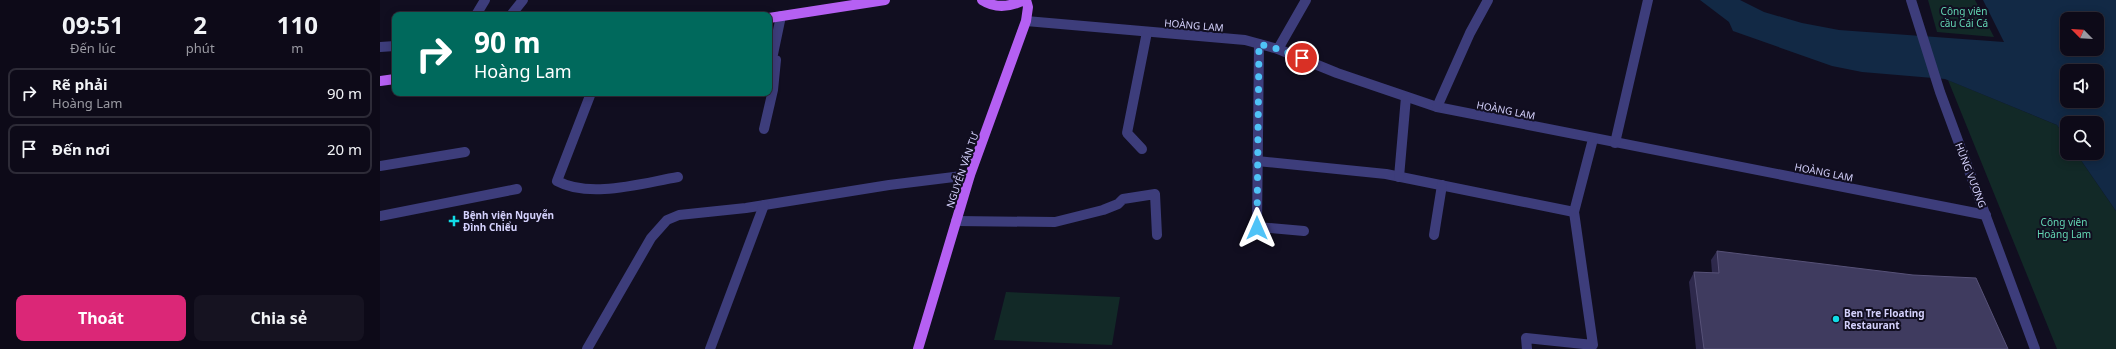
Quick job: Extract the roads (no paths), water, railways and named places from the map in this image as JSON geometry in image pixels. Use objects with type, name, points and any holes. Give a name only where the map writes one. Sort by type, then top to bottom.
[{"type":"main road","points":[[772,18],[853,2],[885,0]]},
{"type":"main road","points":[[982,0],[992,5],[1001,6],[1010,5],[1025,0]]},
{"type":"main road","name":"NGUYỄN VĂN TƯ","points":[[918,349],[970,175],[1026,21],[1028,7],[1025,0]]},
{"type":"main road","points":[[380,81],[392,78]]},
{"type":"street","points":[[478,12],[485,0]]},
{"type":"street","points":[[513,12],[523,0]]},
{"type":"street","points":[[1278,49],[1306,0]]},
{"type":"street","points":[[1437,107],[1470,33],[1488,0]]},
{"type":"street","points":[[1615,143],[1648,0]]},
{"type":"street","name":"HÙNG VƯƠNG","points":[[1911,0],[1918,27],[1940,92],[2035,349]]},
{"type":"street","points":[[772,94],[776,60],[772,59],[781,16]]},
{"type":"street","name":"HOÀNG LAM","points":[[1026,21],[1245,40],[1278,49],[1337,73],[1437,107],[1986,215]]},
{"type":"street","points":[[1142,148],[1127,133],[1147,32]]},
{"type":"street","points":[[1259,44],[1257,228],[1304,231]]},
{"type":"street","points":[[380,47],[392,46]]},
{"type":"street","points":[[590,96],[557,181],[572,188],[592,190],[678,177]]},
{"type":"street","points":[[764,129],[772,96]]},
{"type":"street","points":[[1399,177],[1406,97]]},
{"type":"street","points":[[1528,349],[1526,338],[1593,345],[1574,212],[1594,139]]},
{"type":"street","points":[[380,166],[465,152]]},
{"type":"street","points":[[1257,161],[1399,177],[1442,184],[1574,212]]},
{"type":"street","points":[[587,349],[647,245],[667,220],[680,215],[764,205],[890,184],[970,175]]},
{"type":"street","points":[[1434,236],[1442,184]]},
{"type":"street","points":[[380,216],[517,190]]},
{"type":"street","points":[[956,221],[1025,223],[1055,222],[1103,210],[1118,204],[1123,199],[1155,194],[1157,235]]},
{"type":"street","points":[[710,349],[764,205]]},
{"type":"water","points":[[1700,0],[1740,0],[1764,12],[1802,23],[1839,30],[2004,42],[1983,0],[2116,0],[2116,211],[2081,160],[2104,160],[2104,116],[2060,116],[2060,130],[2057,125],[1945,79],[1862,72],[1832,66],[1733,31],[1729,22]]},
{"type":"place","name":"Bệnh viện Nguyễn Đình Chiểu","points":[[454,221]]},
{"type":"place","name":"Ben Tre Floating Restaurant","points":[[1836,319]]},
{"type":"park label","name":"Công viên cầu Cái Cá","points":[[1964,16]]},
{"type":"park label","name":"Công viên Hoàng Lam","points":[[2064,228]]}]
